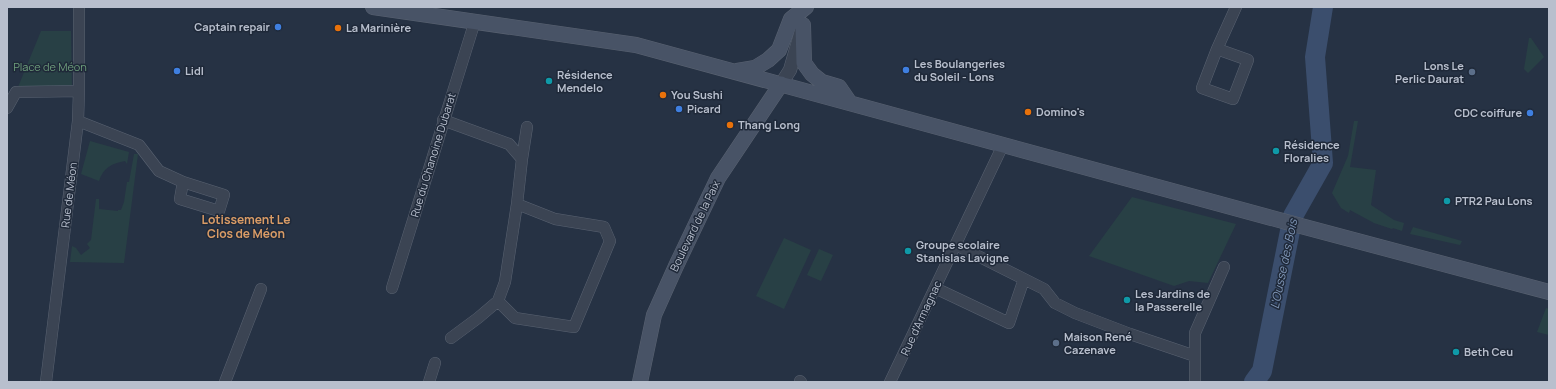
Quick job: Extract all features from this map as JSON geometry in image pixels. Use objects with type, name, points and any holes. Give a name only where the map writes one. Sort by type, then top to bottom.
[{"type":"main road","points":[[373,7],[434,11],[475,21],[636,45],[1549,292]]},
{"type":"main road","points":[[736,71],[755,68],[768,60],[779,50],[791,19],[807,7]]},
{"type":"main road","points":[[803,25],[804,63],[812,74],[822,82],[839,86],[850,103]]},
{"type":"main road","name":"Boulevard de la Paix","points":[[640,382],[654,315],[676,266],[718,178],[781,84]]},
{"type":"street","name":"Rue de Méon","points":[[46,382],[78,121],[79,7]]},
{"type":"street","points":[[781,84],[790,70],[807,7]]},
{"type":"street","points":[[1217,49],[1248,60],[1233,99],[1202,88],[1217,49],[1236,7]]},
{"type":"street","name":"Rue du Chanoine Dubarat","points":[[392,288],[475,21]]},
{"type":"street","points":[[7,108],[16,92],[79,91]]},
{"type":"street","points":[[443,120],[509,144],[522,159]]},
{"type":"street","points":[[78,121],[139,145],[159,171],[182,182]]},
{"type":"street","points":[[451,338],[498,301],[505,282],[517,204],[526,127]]},
{"type":"street","name":"Rue d'Armagnac","points":[[890,382],[1003,145]]},
{"type":"street","points":[[498,301],[515,318],[574,327],[610,241],[604,227],[555,219],[517,204]]},
{"type":"street","points":[[956,245],[1044,289],[1055,303],[1075,313],[1130,334],[1195,356]]},
{"type":"street","points":[[1194,382],[1195,332],[1224,267]]},
{"type":"street","points":[[935,288],[1009,323],[1024,279]]},
{"type":"street","points":[[225,382],[261,289]]},
{"type":"street","points":[[429,382],[435,363]]},
{"type":"green space","name":"Place de Méon","points":[[41,31],[71,31],[72,90],[16,92]]},
{"type":"green space","points":[[1529,38],[1531,38],[1544,57],[1528,73],[1524,69]]},
{"type":"green space","points":[[1354,121],[1358,121],[1350,167],[1376,170],[1371,205],[1394,220],[1404,223],[1402,231],[1374,223],[1350,210],[1349,213],[1341,208],[1332,193],[1348,156]]},
{"type":"green space","points":[[90,141],[129,152],[127,164],[125,161],[116,163],[109,167],[103,173],[99,181],[81,174]]},
{"type":"green space","points":[[134,154],[138,154],[124,263],[70,262],[72,246],[76,248],[81,255],[90,248],[87,244],[91,240],[96,199],[99,199],[99,209],[121,210],[124,202],[127,182],[129,182]]},
{"type":"green space","points":[[1132,197],[1236,224],[1208,283],[1189,281],[1174,286],[1089,256]]},
{"type":"green space","points":[[1413,227],[1462,241],[1460,245],[1410,234]]},
{"type":"green space","points":[[784,238],[811,250],[784,309],[756,296]]},
{"type":"green space","points":[[819,249],[833,255],[821,281],[807,275]]},
{"type":"green space","points":[[1546,308],[1549,309],[1549,335],[1537,332]]},
{"type":"waterway","name":"L'Ousse des Bois","points":[[1254,382],[1262,371],[1293,216],[1323,163],[1315,57],[1323,7]]},
{"type":"place","name":"Captain repair","points":[[278,27]]},
{"type":"place","name":"La Marinière","points":[[338,28]]},
{"type":"place","name":"Les Boulangeries du Soleil - Lons","points":[[906,70]]},
{"type":"place","name":"Lidl","points":[[177,71]]},
{"type":"place","name":"Lons Le Perlic Daurat","points":[[1472,72]]},
{"type":"place","name":"Résidence Mendelo","points":[[549,81]]},
{"type":"place","name":"You Sushi","points":[[663,95]]},
{"type":"place","name":"Picard","points":[[679,109]]},
{"type":"place","name":"Domino's","points":[[1028,112]]},
{"type":"place","name":"CDC coiffure","points":[[1530,113]]},
{"type":"place","name":"Thang Long","points":[[730,125]]},
{"type":"place","name":"Résidence Floralies","points":[[1276,151]]},
{"type":"place","name":"PTR2 Pau Lons","points":[[1447,201]]},
{"type":"place","name":"Groupe scolaire Stanislas Lavigne","points":[[908,251]]},
{"type":"place","name":"Les Jardins de la Passerelle","points":[[1127,300]]},
{"type":"place","name":"Maison René Cazenave","points":[[1056,343]]},
{"type":"place","name":"Beth Ceu","points":[[1456,352]]},
{"type":"district","name":"Lotissement Le Clos de Méon","points":[[246,227]]}]
